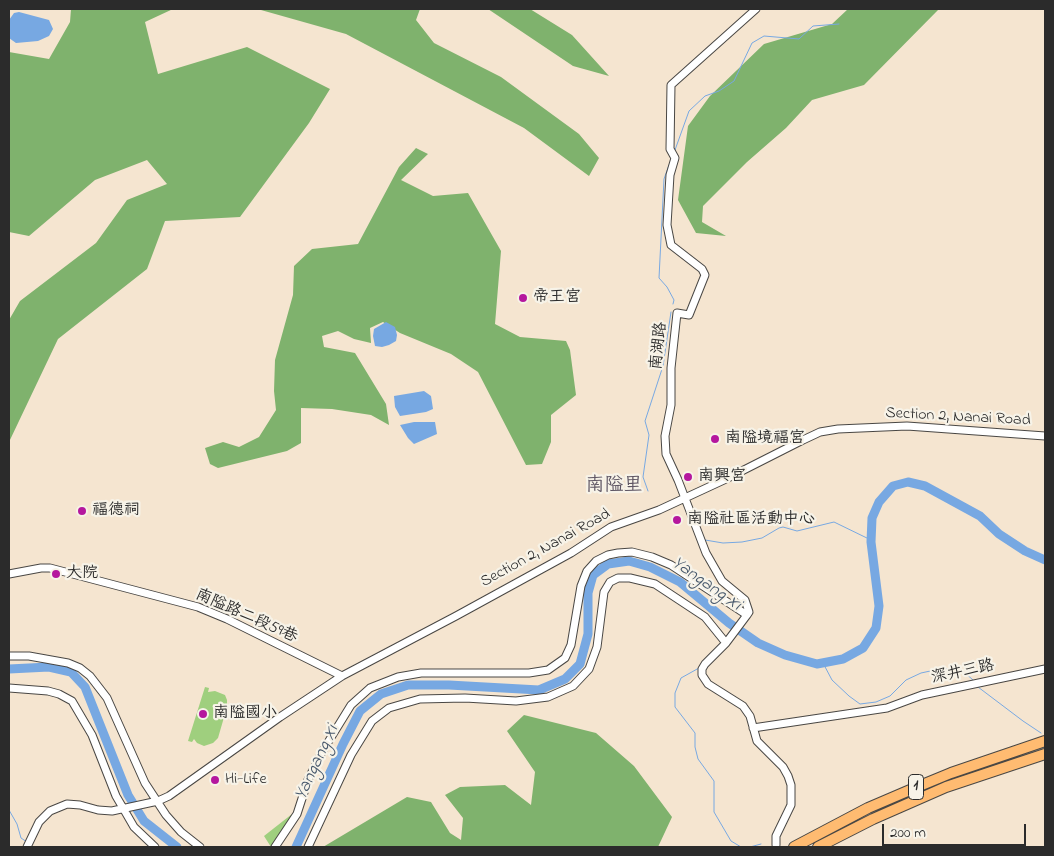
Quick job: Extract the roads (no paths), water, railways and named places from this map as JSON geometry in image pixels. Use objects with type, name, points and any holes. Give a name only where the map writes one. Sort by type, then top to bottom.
[{"type":"highway","name":"1","points":[[794,847],[868,808],[917,787],[967,767],[1045,741]]},
{"type":"highway","name":"1","points":[[818,847],[873,819],[929,795],[995,770],[1045,754]]},
{"type":"street","name":"南湖路","points":[[747,615],[745,600],[722,581],[706,553],[666,454],[665,436],[671,405],[671,368],[678,313],[690,315],[705,275],[702,269],[675,250],[671,245],[668,234],[668,191],[675,158],[670,149],[672,86],[756,9]]},
{"type":"street","name":"Section 2, Nanai Road","points":[[26,847],[39,822],[50,812],[67,804],[80,804],[112,811],[158,801],[169,796],[280,717],[342,676],[432,629],[571,552],[611,527],[659,510],[726,480],[820,432],[838,429],[907,426],[1045,436]]},
{"type":"street","points":[[276,847],[296,814],[308,780],[322,752],[351,705],[370,688],[398,678],[421,673],[529,673],[548,670],[565,658],[571,645],[580,586],[587,571],[596,561],[618,552],[632,552],[652,557],[671,566],[747,615],[726,643],[705,664],[702,669],[702,675],[708,684],[743,706],[750,716],[757,741],[784,767],[791,785],[791,805],[776,836],[776,845]]},
{"type":"street","name":"南隘路二段59巷","points":[[9,574],[50,568],[173,600],[212,612],[342,676]]},
{"type":"street","points":[[308,847],[351,755],[372,721],[389,708],[420,699],[465,698],[516,701],[548,697],[573,686],[588,670],[597,647],[604,592],[610,582],[618,578],[630,578],[655,584],[705,617],[726,643]]},
{"type":"street","points":[[9,656],[68,663],[80,668],[90,676],[107,698],[144,783],[166,815],[181,832],[200,847]]},
{"type":"street","name":"深井三路","points":[[753,728],[887,708],[922,695],[1045,669]]},
{"type":"street","points":[[9,688],[48,691],[72,701],[92,736],[116,796],[134,827],[155,847]]},
{"type":"water","points":[[19,12],[49,20],[53,29],[49,36],[38,41],[16,43],[9,38],[9,20],[14,13]]},
{"type":"water","points":[[386,322],[395,327],[396,341],[382,347],[375,346],[374,329]]},
{"type":"water","points":[[424,391],[431,396],[433,409],[400,416],[395,407],[394,396]]},
{"type":"water","points":[[414,422],[435,422],[437,434],[414,444],[400,425]]},
{"type":"waterway","points":[[675,150],[689,111],[705,96],[719,91],[734,81],[752,43],[764,36],[799,39],[813,26],[839,24]]},
{"type":"waterway","points":[[669,165],[664,179],[659,278],[667,287],[674,300],[673,304]]},
{"type":"waterway","points":[[648,491],[643,477],[649,435],[645,421],[663,366],[671,312]]},
{"type":"waterway","name":"Yangang Xi","points":[[296,847],[360,711],[381,694],[408,685],[449,685],[539,690],[565,679],[580,664],[588,634],[588,593],[593,575],[608,564],[629,561],[650,567],[680,582],[729,623],[758,643],[785,655],[817,664],[843,659],[863,648],[876,628],[879,606],[871,542],[872,518],[879,502],[893,486],[908,482],[925,486],[980,516],[999,534],[1025,551],[1045,560]]},
{"type":"waterway","points":[[705,540],[723,543],[742,542],[762,538],[783,527],[797,531],[834,522],[871,540]]},
{"type":"waterway","points":[[726,637],[734,626]]},
{"type":"waterway","points":[[823,663],[832,680],[860,704],[876,702],[890,696],[906,680],[921,673],[944,668],[964,672],[973,680]]},
{"type":"waterway","name":"Yangang Xi","points":[[9,669],[49,667],[71,672],[85,687],[128,795],[144,821],[177,847]]},
{"type":"waterway","points":[[699,668],[681,678],[675,693],[675,707],[695,733],[695,747],[698,759],[714,781],[714,812],[731,841],[741,847]]},
{"type":"waterway","points":[[978,687],[1041,733]]},
{"type":"waterway","points":[[9,810],[17,824],[21,838],[27,842]]},
{"type":"waterway","points":[[750,847],[761,844]]},
{"type":"place","name":"帝王宮","points":[[523,298]]},
{"type":"place","name":"南隘境福宮","points":[[715,439]]},
{"type":"place","name":"南興宮","points":[[688,477]]},
{"type":"place","name":"福德祠","points":[[82,511]]},
{"type":"place","name":"南隘社區活動中心","points":[[677,520]]},
{"type":"place","name":"大院","points":[[56,574]]},
{"type":"place","name":"南隘國小","points":[[203,714]]},
{"type":"place","name":"Hi-Life","points":[[215,780]]},
{"type":"district","name":"南隘里","points":[[614,487]]}]
